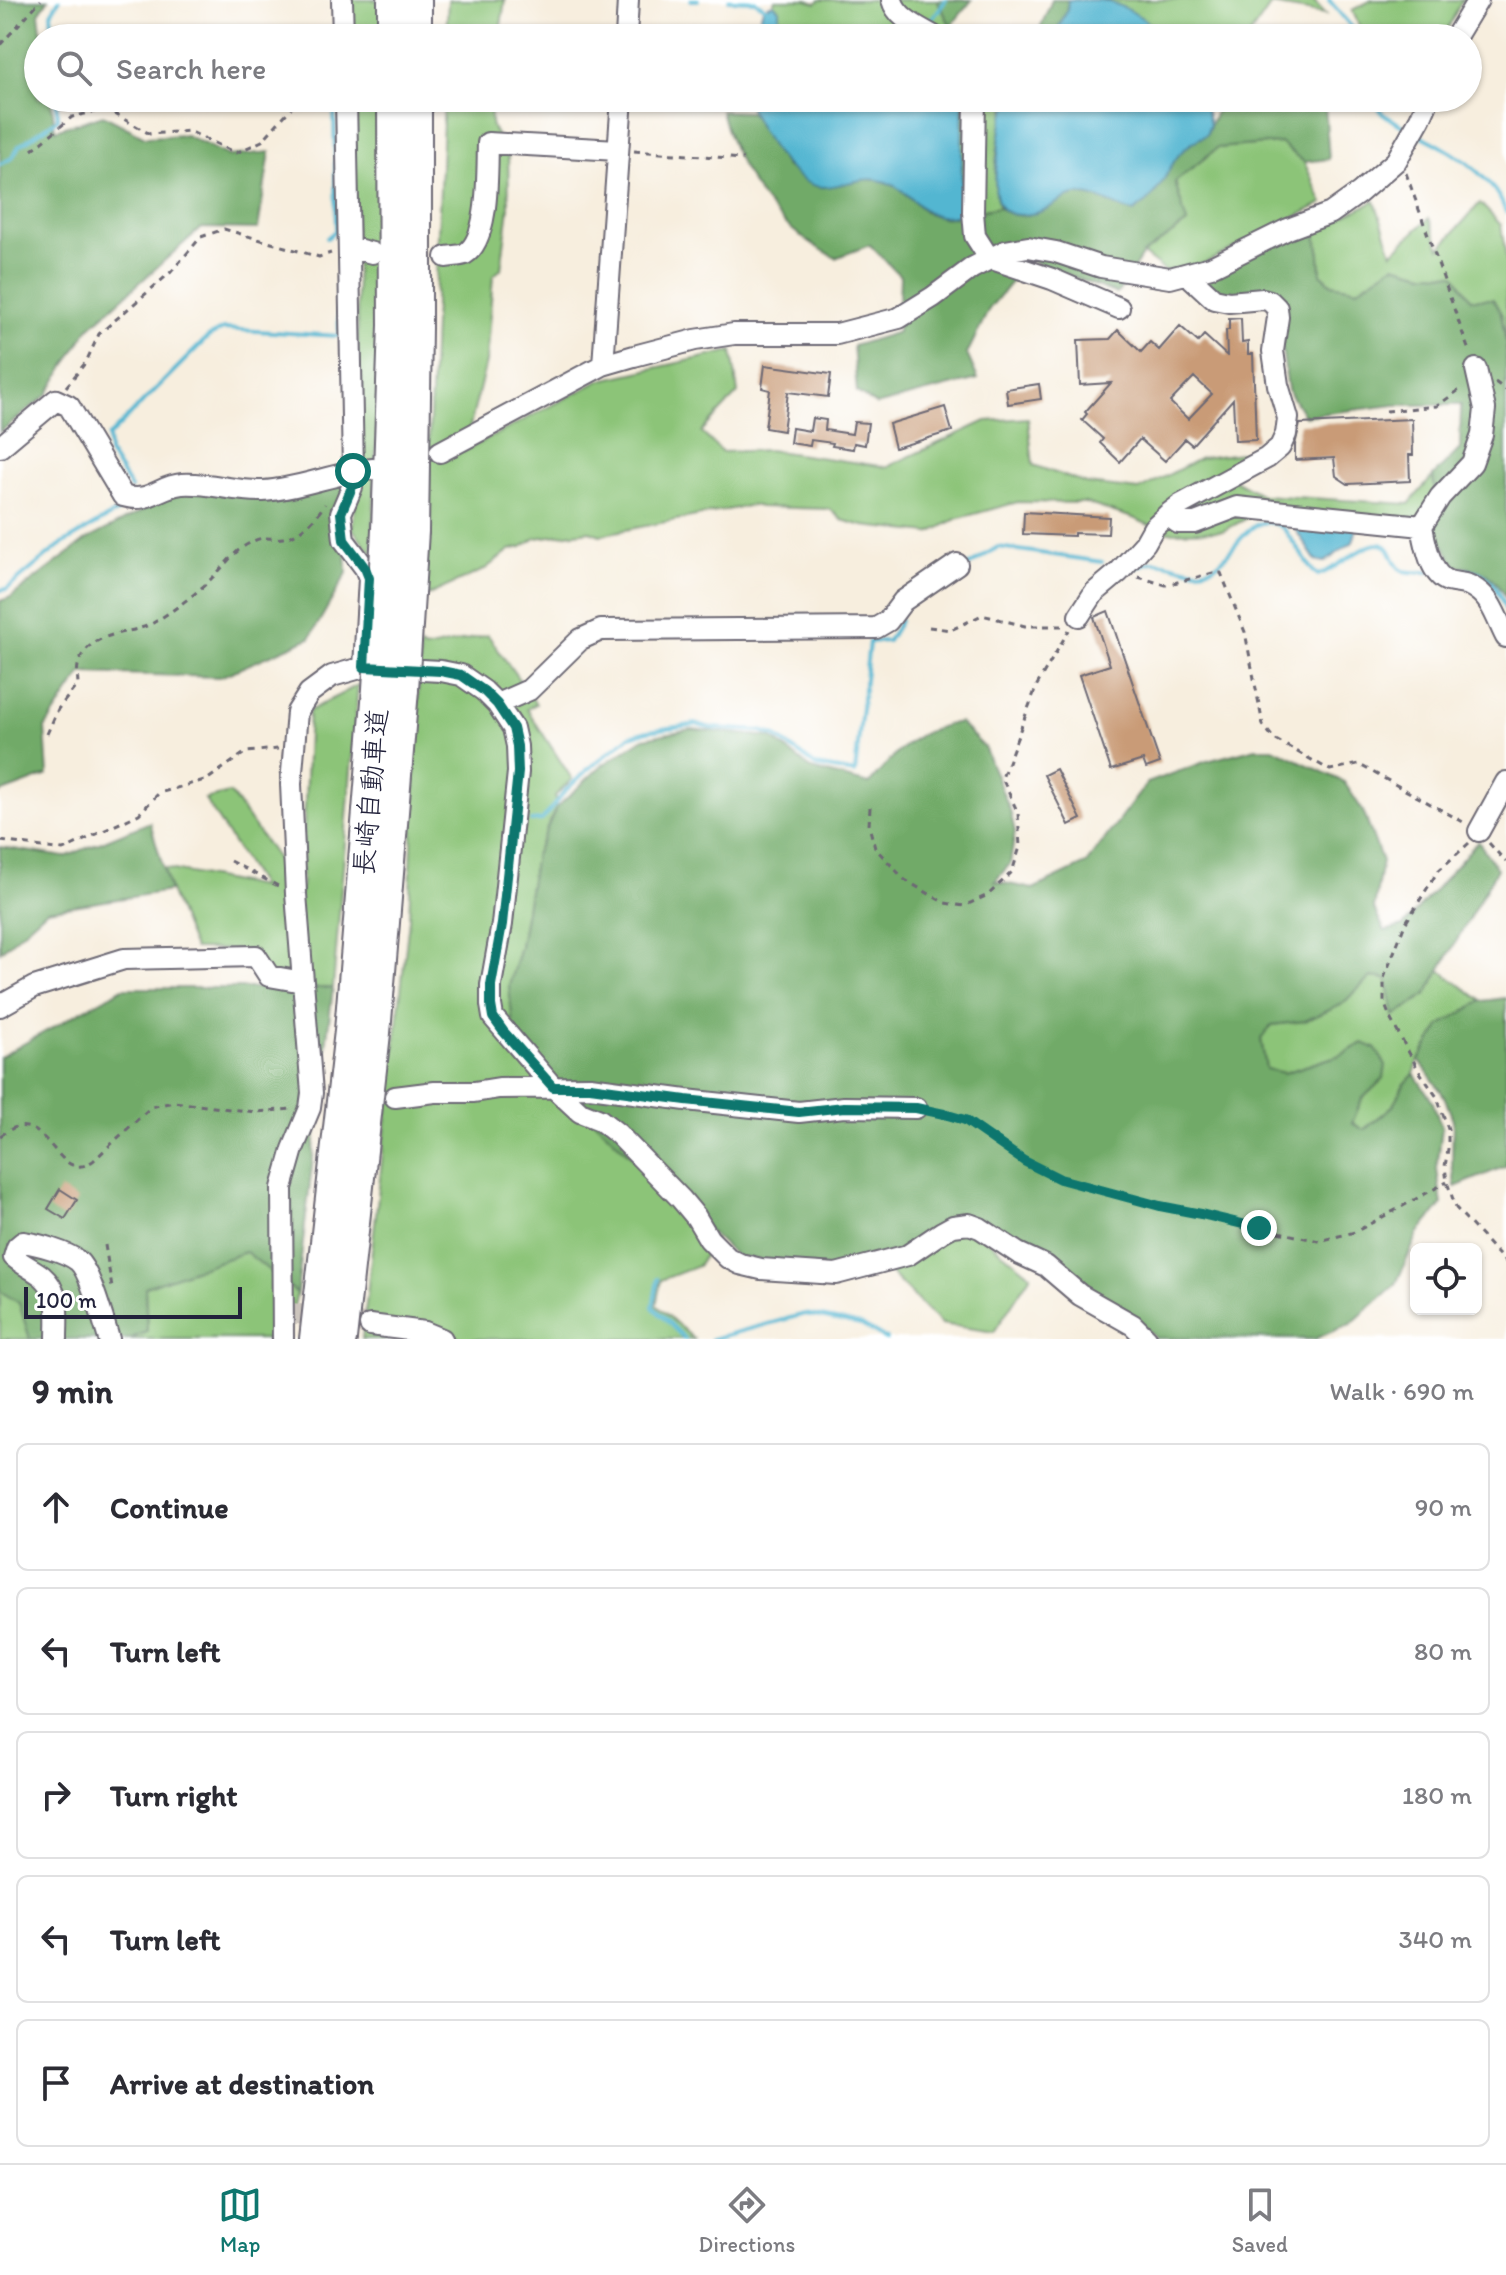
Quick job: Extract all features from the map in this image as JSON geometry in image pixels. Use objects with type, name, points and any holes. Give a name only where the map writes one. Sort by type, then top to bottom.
[{"type":"highway","points":[[393,0],[393,24]]},
{"type":"highway","points":[[416,0],[416,24]]},
{"type":"highway","name":"長崎自動車道","points":[[393,112],[394,325],[400,531]]},
{"type":"highway","name":"長崎自動車道","points":[[315,1339],[350,1031],[382,681],[400,531],[416,328],[416,112]]},
{"type":"highway","name":"長崎自動車道","points":[[341,1339],[375,1033],[382,681]]},
{"type":"street","points":[[342,0],[343,24]]},
{"type":"street","points":[[627,24],[628,0]]},
{"type":"street","points":[[892,0],[895,9],[915,24]]},
{"type":"street","points":[[1463,24],[1478,0]]},
{"type":"street","points":[[346,112],[349,247],[363,470],[341,513],[344,540],[369,578],[382,681]]},
{"type":"street","points":[[603,365],[621,112]]},
{"type":"street","points":[[975,112],[975,236],[989,258],[1052,279],[1119,308]]},
{"type":"street","points":[[440,452],[603,365],[695,340],[734,334],[837,334],[899,318],[989,258],[1005,251],[1028,247],[1056,252],[1101,267],[1170,278],[1188,275],[1288,229],[1331,213],[1396,161],[1423,112]]},
{"type":"street","points":[[446,257],[464,255],[476,242],[485,212],[488,143],[618,150]]},
{"type":"street","points":[[349,247],[372,253]]},
{"type":"street","points":[[1079,616],[1094,593],[1119,572],[1167,515],[1267,458],[1280,447],[1286,434],[1288,418],[1278,385],[1273,351],[1277,308],[1263,299],[1229,302],[1214,299],[1188,275]]},
{"type":"street","points":[[1476,369],[1485,409],[1482,435],[1472,463],[1440,497],[1422,526],[1425,543],[1438,572],[1447,581],[1464,582],[1477,589],[1486,598],[1506,637]]},
{"type":"street","points":[[0,447],[56,400],[69,406],[123,496],[137,500],[180,484],[263,491],[363,470]]},
{"type":"street","points":[[1167,515],[1178,523],[1195,523],[1237,507],[1422,526]]},
{"type":"street","points":[[497,704],[529,690],[581,639],[601,630],[876,628],[888,621],[903,601],[957,564]]},
{"type":"street","points":[[283,1339],[288,1313],[282,1188],[293,1149],[318,1106],[312,1093],[296,894],[291,784],[297,712],[309,693],[332,676],[382,681],[441,671],[461,675],[484,691],[513,728],[517,746],[518,772],[502,924],[491,985],[493,1017],[553,1087],[580,1112],[600,1120],[618,1134],[681,1199],[709,1239],[728,1258],[761,1269],[836,1274],[908,1255],[953,1226],[969,1224],[1046,1266],[1080,1295],[1133,1325],[1147,1339]]},
{"type":"street","points":[[1479,831],[1506,782]]},
{"type":"street","points":[[0,1006],[34,987],[124,959],[256,956],[269,976],[303,982]]},
{"type":"street","points":[[395,1097],[499,1088],[590,1087],[799,1112],[844,1107],[916,1108]]},
{"type":"street","points":[[57,1339],[57,1304],[52,1286],[14,1257],[17,1247],[23,1242],[35,1243],[79,1262],[109,1339]]},
{"type":"street","points":[[370,1325],[425,1332],[442,1339]]},
{"type":"path","points":[[0,45],[41,0]]},
{"type":"path","points":[[32,150],[72,117],[93,112]]},
{"type":"path","points":[[111,112],[150,134],[189,131],[236,153],[262,141],[288,112]]},
{"type":"path","points":[[618,150],[743,159]]},
{"type":"path","points":[[1396,161],[1404,168],[1476,369],[1506,390]]},
{"type":"path","points":[[56,400],[86,362],[99,334],[171,272],[201,237],[224,229],[319,257],[349,247]]},
{"type":"path","points":[[1386,411],[1437,406],[1461,389],[1476,369]]},
{"type":"path","points":[[47,734],[58,709],[78,684],[76,666],[86,649],[110,635],[141,629],[156,621],[210,581],[245,545],[265,536],[284,538],[299,531],[319,513],[330,494]]},
{"type":"path","points":[[1119,572],[1166,585],[1221,573],[1245,632],[1263,725],[1274,739],[1330,770],[1358,764],[1479,831],[1506,862]]},
{"type":"path","points":[[870,807],[869,826],[875,848],[905,880],[945,903],[964,906],[988,895],[1012,872],[1020,847],[1018,813],[1002,778],[1037,685],[1071,626],[1025,626],[982,615],[951,630],[929,627]]},
{"type":"path","points":[[1,841],[63,850],[139,814],[159,793],[208,779],[246,752],[293,747]]},
{"type":"path","points":[[1479,831],[1438,871],[1405,924],[1384,978],[1384,1002],[1419,1071],[1437,1097],[1448,1129],[1445,1166],[1456,1208],[1506,1263]]},
{"type":"path","points":[[230,861],[296,894]]},
{"type":"path","points":[[0,1136],[16,1127],[28,1127],[37,1131],[71,1165],[81,1166],[93,1161],[151,1107],[173,1102],[255,1112],[318,1106]]},
{"type":"path","points":[[916,1108],[965,1120],[1024,1161],[1060,1179],[1160,1206],[1319,1241],[1355,1232],[1447,1182]]},
{"type":"green space","points":[[0,0],[48,0],[39,13],[40,24],[24,24],[24,112],[53,112],[55,130],[103,115],[145,137],[186,135],[229,156],[270,152],[258,229],[201,228],[88,329],[47,395],[0,432]]},
{"type":"green space","points":[[350,0],[381,0],[382,24],[351,24]]},
{"type":"green space","points":[[448,0],[505,0],[501,24],[447,24]]},
{"type":"green space","points":[[775,0],[816,3],[820,0],[937,0],[950,24],[779,24],[779,9],[773,4]]},
{"type":"green space","points":[[937,0],[972,0],[953,24]]},
{"type":"green space","points":[[1052,0],[1068,0],[1067,11],[1060,24],[1042,24]]},
{"type":"green space","points":[[1100,0],[1313,0],[1326,14],[1271,5],[1258,24],[1149,24]]},
{"type":"green space","points":[[1372,0],[1464,0],[1450,24],[1358,24],[1352,10]]},
{"type":"green space","points":[[352,112],[383,112],[385,225],[372,554],[352,528],[361,466]]},
{"type":"green space","points":[[443,112],[491,112],[497,137],[508,149],[509,208],[501,269],[493,276],[486,362],[464,451],[601,380],[732,351],[738,393],[701,432],[722,452],[769,450],[887,467],[986,421],[1028,418],[1033,465],[1087,484],[1139,490],[1201,458],[1257,451],[1234,480],[1262,495],[1409,504],[1433,476],[1438,512],[1432,526],[1253,515],[1223,531],[1165,532],[1085,503],[1018,502],[956,519],[930,533],[863,526],[842,520],[830,509],[752,505],[600,535],[590,531],[536,538],[510,550],[484,570],[422,598]]},
{"type":"green space","points":[[721,112],[751,112],[786,167],[838,185],[858,178],[881,180],[898,187],[927,213],[945,218],[999,207],[1019,216],[1028,215],[1074,195],[1100,198],[1122,209],[1162,181],[1175,157],[1191,142],[1206,135],[1216,112],[1325,112],[1329,159],[1304,162],[1280,143],[1217,148],[1175,182],[1187,223],[1143,254],[1117,294],[1029,260],[989,309],[967,354],[978,379],[876,405],[857,392],[853,346],[898,332],[900,276],[870,245],[835,258],[793,230],[753,185],[734,149]]},
{"type":"green space","points":[[963,112],[1005,112],[996,168],[999,207],[961,214]]},
{"type":"green space","points":[[1281,143],[1304,162],[1323,203],[1205,263],[1165,271],[1143,254],[1187,223],[1175,182],[1217,148]]},
{"type":"green space","points":[[1375,201],[1392,253],[1429,218],[1440,248],[1480,203],[1501,225],[1506,258],[1506,344],[1501,313],[1471,299],[1455,274],[1424,273],[1394,265],[1358,289],[1332,284],[1321,274],[1315,230]]},
{"type":"green space","points":[[1315,230],[1321,274],[1332,284],[1358,289],[1394,265],[1424,273],[1455,274],[1471,299],[1493,299],[1501,313],[1506,344],[1506,598],[1486,574],[1456,566],[1432,526],[1438,512],[1433,476],[1460,449],[1461,405],[1395,405],[1304,416],[1288,390],[1281,342],[1286,307],[1216,294],[1204,281],[1284,240]]},
{"type":"green space","points":[[344,483],[347,573],[310,638],[220,677],[82,673],[45,728],[48,775],[0,793],[0,601],[11,597],[86,540],[180,491]]},
{"type":"green space","points":[[488,635],[536,704],[527,709],[572,779],[555,796],[556,808],[535,855],[520,946],[509,986],[714,1240],[698,1266],[661,1280],[656,1305],[694,1339],[463,1339],[422,1321],[409,1339],[362,1339],[409,919],[420,646],[425,649]]},
{"type":"green space","points":[[358,685],[333,988],[261,988],[251,950],[194,949],[164,868],[261,887],[205,799],[230,793],[301,892],[309,711]]},
{"type":"green space","points":[[959,722],[984,747],[1010,810],[1015,832],[1010,864],[995,881],[1033,889],[1086,864],[1147,783],[1207,761],[1256,748],[1273,748],[1344,782],[1363,811],[1382,861],[1374,909],[1385,931],[1403,926],[1478,841],[1497,869],[1426,995],[1394,1016],[1387,979],[1371,977],[1341,1005],[1305,1021],[1272,1025],[1261,1039],[1266,1069],[1284,1073],[1343,1054],[1363,1043],[1375,1048],[1386,1065],[1384,1078],[1362,1099],[1352,1123],[1364,1130],[1394,1105],[1403,1086],[1414,1074],[1432,1100],[1442,1128],[1437,1169],[1442,1205],[1414,1243],[1410,1243],[1410,1252],[1396,1284],[1351,1324],[1314,1339],[1155,1338],[1127,1310],[1097,1298],[1074,1274],[1029,1253],[973,1220],[904,1250],[824,1269],[737,1257],[568,1096],[513,1027],[509,986],[520,946],[535,855],[556,808],[601,766],[644,738],[691,729],[771,737],[811,769],[869,784],[908,744],[943,726]]},
{"type":"green space","points":[[150,822],[170,891],[47,910],[0,952],[0,847],[65,857]]},
{"type":"green space","points":[[1440,970],[1482,1001],[1441,1025],[1394,1105],[1363,1130],[1352,1122],[1362,1099],[1384,1078],[1363,1043],[1343,1054],[1284,1073],[1266,1069],[1261,1039],[1272,1025],[1305,1021],[1341,1005],[1371,977],[1387,979],[1426,995]]},
{"type":"green space","points":[[123,988],[333,988],[297,1293],[246,1252],[145,1287],[147,1332],[129,1339],[30,1339],[19,1303],[0,1291],[0,1057]]},
{"type":"green space","points":[[1506,998],[1506,1166],[1455,1187],[1453,1120],[1444,1096],[1419,1060],[1441,1025],[1482,1001]]},
{"type":"green space","points":[[957,1230],[978,1233],[1031,1275],[994,1332],[941,1324],[887,1270]]},
{"type":"green space","points":[[246,1251],[297,1293],[286,1339],[129,1339],[147,1332],[145,1287]]},
{"type":"green space","points":[[0,1291],[19,1303],[30,1339],[0,1339]]},
{"type":"water","points":[[1068,0],[1100,0],[1127,9],[1150,24],[1060,24],[1067,11]]},
{"type":"water","points":[[773,4],[779,9],[779,24],[759,24],[763,8]]},
{"type":"water","points":[[752,112],[963,112],[961,214],[937,216],[920,207],[897,187],[878,180],[825,187],[812,185],[800,178],[776,154]]},
{"type":"water","points":[[1006,112],[1207,112],[1210,124],[1206,135],[1178,156],[1158,189],[1134,212],[1092,196],[1076,195],[1039,212],[1018,215],[1002,208],[996,192]]},
{"type":"water","points":[[1290,521],[1357,528],[1353,542],[1325,562],[1316,561]]},
{"type":"building","points":[[1241,318],[1242,343],[1248,342],[1248,354],[1253,354],[1256,440],[1235,441],[1233,399],[1192,445],[1185,439],[1165,461],[1140,439],[1120,462],[1100,443],[1103,439],[1082,420],[1087,414],[1085,412],[1111,383],[1080,385],[1078,340],[1110,339],[1118,330],[1141,352],[1150,342],[1159,350],[1180,326],[1198,342],[1204,335],[1227,356],[1226,330],[1229,330],[1229,319]],"holes":[[[1194,377],[1212,394],[1188,419],[1170,402]]]},
{"type":"building","points":[[765,365],[831,374],[828,397],[788,392],[783,431],[765,428],[770,390],[762,388]]},
{"type":"building","points":[[1039,384],[1041,399],[1008,404],[1006,389]]},
{"type":"building","points":[[945,407],[952,431],[895,448],[889,424]]},
{"type":"building","points":[[812,418],[826,420],[825,430],[852,434],[854,422],[868,423],[865,445],[854,443],[853,449],[811,440],[810,446],[790,443],[792,428],[810,431]]},
{"type":"building","points":[[1412,419],[1410,481],[1348,484],[1336,476],[1334,458],[1295,460],[1300,424]]},
{"type":"building","points":[[1024,512],[1109,517],[1108,534],[1023,534]]},
{"type":"building","points":[[1108,611],[1160,763],[1146,768],[1143,760],[1111,770],[1079,675],[1110,665],[1094,617]]},
{"type":"building","points":[[1056,769],[1081,819],[1069,825],[1044,775]]},
{"type":"building","points":[[60,1189],[77,1200],[65,1219],[48,1209]]},
{"type":"waterway","points":[[52,24],[51,13],[59,0]]},
{"type":"waterway","points":[[691,0],[698,0]]},
{"type":"waterway","points":[[729,0],[755,1],[768,10]]},
{"type":"waterway","points":[[928,24],[946,0]]},
{"type":"waterway","points":[[1329,0],[1349,24]]},
{"type":"waterway","points":[[0,164],[12,158],[19,146],[58,119],[57,112]]},
{"type":"waterway","points":[[327,238],[336,230],[334,112]]},
{"type":"waterway","points":[[1382,112],[1409,130]]},
{"type":"waterway","points":[[1420,135],[1471,166],[1492,187],[1506,212]]},
{"type":"waterway","points":[[131,488],[109,453],[108,437],[208,337],[223,329],[339,336],[338,263]]},
{"type":"waterway","points":[[0,590],[7,589],[59,546],[120,510]]},
{"type":"waterway","points":[[1135,567],[1153,562],[1206,569],[1222,560],[1254,527],[1273,523],[1284,529],[1318,575],[1366,547],[1380,544],[1388,548],[1404,571],[1429,572]]},
{"type":"waterway","points":[[965,568],[998,547],[1102,562]]},
{"type":"waterway","points":[[1446,570],[1473,571],[1485,576],[1494,586],[1506,611]]},
{"type":"waterway","points":[[531,821],[542,820],[588,769],[630,736],[648,731],[697,724],[711,728],[761,731],[774,735],[816,766],[855,773],[869,642],[888,641],[900,621]]},
{"type":"waterway","points":[[658,1279],[653,1307],[685,1339]]},
{"type":"waterway","points":[[712,1339],[805,1314],[861,1325],[886,1339]]},
{"type":"tunnel","points":[[292,1313],[370,1325]]},
{"type":"route","points":[[353,471],[352,487],[341,513],[344,540],[369,578],[364,667],[461,675],[497,704],[513,728],[518,772],[491,1005],[493,1017],[503,1031],[553,1087],[590,1087],[799,1112],[844,1107],[916,1108],[965,1120],[1024,1161],[1060,1179],[1259,1228]]}]
